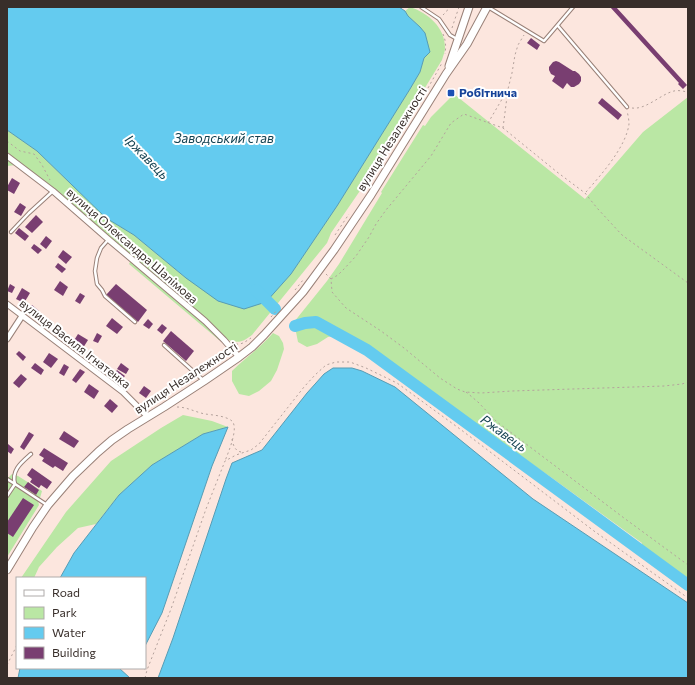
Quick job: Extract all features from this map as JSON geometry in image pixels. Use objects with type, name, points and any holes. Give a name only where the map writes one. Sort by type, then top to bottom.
[{"type":"main road","name":"вулиця Незалежності","points":[[446,74],[469,7]]},
{"type":"main road","name":"вулиця Незалежності","points":[[7,570],[48,505],[73,476],[98,452],[128,429],[240,357],[264,335],[303,292],[320,270],[371,195],[446,74],[467,44],[487,7]]},
{"type":"street","name":"вулиця Олександра Шалімова","points":[[7,156],[53,191],[205,321],[240,357]]},
{"type":"street","name":"вулиця Василя Ігнатенка","points":[[7,304],[123,392],[148,417]]},
{"type":"street","points":[[7,339],[22,316]]},
{"type":"lane","points":[[421,7],[439,19],[450,35],[457,39]]},
{"type":"lane","points":[[487,7],[544,41],[574,7]]},
{"type":"lane","points":[[558,26],[627,107]]},
{"type":"lane","points":[[11,232],[53,191]]},
{"type":"lane","points":[[108,239],[101,248],[97,258],[95,271],[97,284],[105,296],[135,322]]},
{"type":"lane","points":[[164,345],[204,381]]},
{"type":"lane","points":[[15,484],[13,478],[16,470],[20,463],[31,454]]},
{"type":"lane","points":[[7,479],[48,505]]},
{"type":"lane","points":[[7,496],[15,484]]},
{"type":"path","points":[[439,19],[447,11],[448,7]]},
{"type":"path","points":[[450,35],[459,7]]},
{"type":"path","points":[[503,128],[508,89],[516,50],[527,31]]},
{"type":"path","points":[[443,32],[446,40],[445,54]]},
{"type":"path","points":[[427,91],[443,61]]},
{"type":"path","points":[[488,123],[508,89]]},
{"type":"path","points":[[586,193],[600,177],[625,140],[629,123],[627,107],[634,109],[643,106],[675,90],[688,91]]},
{"type":"path","points":[[331,279],[341,272],[356,256],[386,210],[431,156],[451,123],[464,114],[503,128],[557,172],[586,193],[597,208],[622,235],[688,283]]},
{"type":"path","points":[[7,141],[20,150],[34,154],[42,165],[52,185],[53,191]]},
{"type":"path","points":[[334,237],[349,214]]},
{"type":"path","points":[[320,270],[331,279],[332,292],[346,308],[404,348],[440,378],[457,389],[465,392],[481,393],[664,386],[688,382]]},
{"type":"path","points":[[294,291],[303,280]]},
{"type":"path","points":[[268,320],[278,308]]},
{"type":"path","points":[[224,340],[238,344],[244,343],[253,337]]},
{"type":"path","points":[[225,461],[236,455],[251,450],[259,444],[304,387],[326,365],[336,362],[350,362],[397,383],[594,531],[688,598]]},
{"type":"path","points":[[465,392],[478,402],[498,422],[624,518],[688,564]]},
{"type":"path","points":[[145,678],[206,509],[225,461],[234,430],[234,424],[231,420],[182,407]]},
{"type":"path","points":[[232,439],[235,448],[238,452],[242,453]]},
{"type":"path","points":[[7,665],[16,647]]},
{"type":"green space","points":[[410,7],[429,17],[439,27],[444,40],[445,50],[442,60],[377,166],[331,233],[327,243],[252,335],[242,341],[219,340],[129,264],[133,256],[90,220],[16,165],[7,166],[7,130],[37,151],[106,218],[134,235],[186,278],[266,301],[291,274],[337,206],[420,72],[424,58],[420,27],[408,16],[405,11]]},
{"type":"green space","points":[[454,94],[585,199],[643,132],[688,97],[688,592],[640,556],[642,543],[385,361],[340,335],[328,337],[317,344],[307,347],[298,342],[294,322],[339,264],[382,193],[381,192],[423,125],[425,126],[431,117]]},
{"type":"green space","points":[[273,333],[279,336],[283,343],[284,349],[277,370],[271,381],[259,391],[249,396],[239,394],[232,381],[232,371]]},
{"type":"green space","points":[[183,415],[212,421],[228,427],[203,434],[152,465],[119,495],[96,524],[78,528],[57,547],[39,567],[34,577],[22,577],[66,512],[111,461]]},
{"type":"green space","points":[[12,474],[18,476],[42,491],[38,501],[39,505],[7,557],[7,479]]},
{"type":"water","name":"Заводський став","points":[[7,7],[399,7],[405,11],[425,33],[430,52],[424,58],[420,72],[337,206],[291,274],[266,302],[244,309],[218,301],[186,278],[134,235],[106,218],[37,151],[7,130]]},
{"type":"water","points":[[333,368],[352,368],[362,371],[395,387],[533,499],[688,603],[688,678],[158,678],[232,463],[262,450],[307,393],[324,374]]},
{"type":"water","points":[[228,427],[212,466],[162,613],[146,644],[146,577],[61,577],[74,553],[119,495],[152,465],[203,434]]},
{"type":"water","points":[[20,669],[120,669],[130,678],[18,678]]},
{"type":"building","points":[[610,7],[616,7],[687,85],[683,89],[678,84],[679,83]]},
{"type":"building","points":[[531,38],[540,45],[537,50],[527,43]]},
{"type":"building","points":[[556,61],[579,74],[581,81],[579,84],[571,87],[567,83],[563,89],[552,81],[555,76],[551,74],[549,67]]},
{"type":"building","points":[[602,98],[622,115],[618,120],[598,103]]},
{"type":"building","points":[[12,178],[20,183],[14,194],[7,190]]},
{"type":"building","points":[[20,203],[26,207],[21,216],[14,212]]},
{"type":"building","points":[[36,215],[43,222],[32,233],[25,227]]},
{"type":"building","points":[[19,228],[29,236],[25,241],[15,233]]},
{"type":"building","points":[[46,236],[52,241],[46,249],[40,244]]},
{"type":"building","points":[[34,244],[42,250],[38,254],[31,248]]},
{"type":"building","points":[[63,250],[72,257],[66,264],[58,257]]},
{"type":"building","points":[[58,263],[66,269],[62,273],[55,267]]},
{"type":"building","points":[[60,281],[68,287],[63,296],[54,290]]},
{"type":"building","points":[[10,284],[15,287],[12,293],[7,291]]},
{"type":"building","points":[[116,284],[147,310],[138,322],[106,295]]},
{"type":"building","points":[[22,288],[30,293],[24,303],[16,299]]},
{"type":"building","points":[[80,293],[85,296],[80,304],[75,301]]},
{"type":"building","points":[[32,305],[39,311],[35,316],[28,310]]},
{"type":"building","points":[[112,318],[123,327],[117,334],[106,326]]},
{"type":"building","points":[[148,319],[153,324],[149,329],[143,325]]},
{"type":"building","points":[[162,324],[167,328],[162,334],[157,330]]},
{"type":"building","points":[[171,331],[194,351],[186,361],[163,341]]},
{"type":"building","points":[[97,333],[102,336],[98,343],[93,341]]},
{"type":"building","points":[[78,334],[88,340],[83,348],[73,342]]},
{"type":"building","points":[[19,351],[26,357],[23,361],[16,354]]},
{"type":"building","points":[[49,353],[58,359],[51,368],[43,362]]},
{"type":"building","points":[[35,363],[44,370],[41,375],[31,368]]},
{"type":"building","points":[[121,363],[129,369],[126,374],[117,369]]},
{"type":"building","points":[[64,364],[69,367],[64,376],[59,373]]},
{"type":"building","points":[[80,369],[85,372],[76,383],[72,380]]},
{"type":"building","points":[[117,370],[125,376],[119,383],[111,378]]},
{"type":"building","points":[[21,374],[27,379],[19,388],[13,383]]},
{"type":"building","points":[[89,384],[99,391],[94,399],[84,392]]},
{"type":"building","points":[[144,386],[151,391],[146,398],[139,393]]},
{"type":"building","points":[[110,399],[118,406],[112,413],[104,406]]},
{"type":"building","points":[[64,431],[79,441],[74,448],[59,439]]},
{"type":"building","points":[[29,432],[34,435],[24,450],[20,447]]},
{"type":"building","points":[[8,444],[14,449],[11,454],[7,451]]},
{"type":"building","points":[[44,448],[68,463],[63,471],[55,466],[53,468],[42,461],[44,458],[39,455]]},
{"type":"building","points":[[32,468],[52,482],[47,489],[41,485],[39,488],[30,482],[32,479],[27,475]]},
{"type":"building","points":[[28,482],[39,490],[36,495],[24,487]]},
{"type":"building","points":[[23,498],[34,505],[13,537],[7,533],[7,522]]},
{"type":"waterway","name":"Ржавець","points":[[256,290],[275,309]]},
{"type":"waterway","name":"Ржавець","points":[[295,326],[316,322],[367,350],[688,585]]},
{"type":"place","name":"Робітнича","points":[[451,93]]},
{"type":"water label","name":"Іржавець","points":[[147,157]]}]
